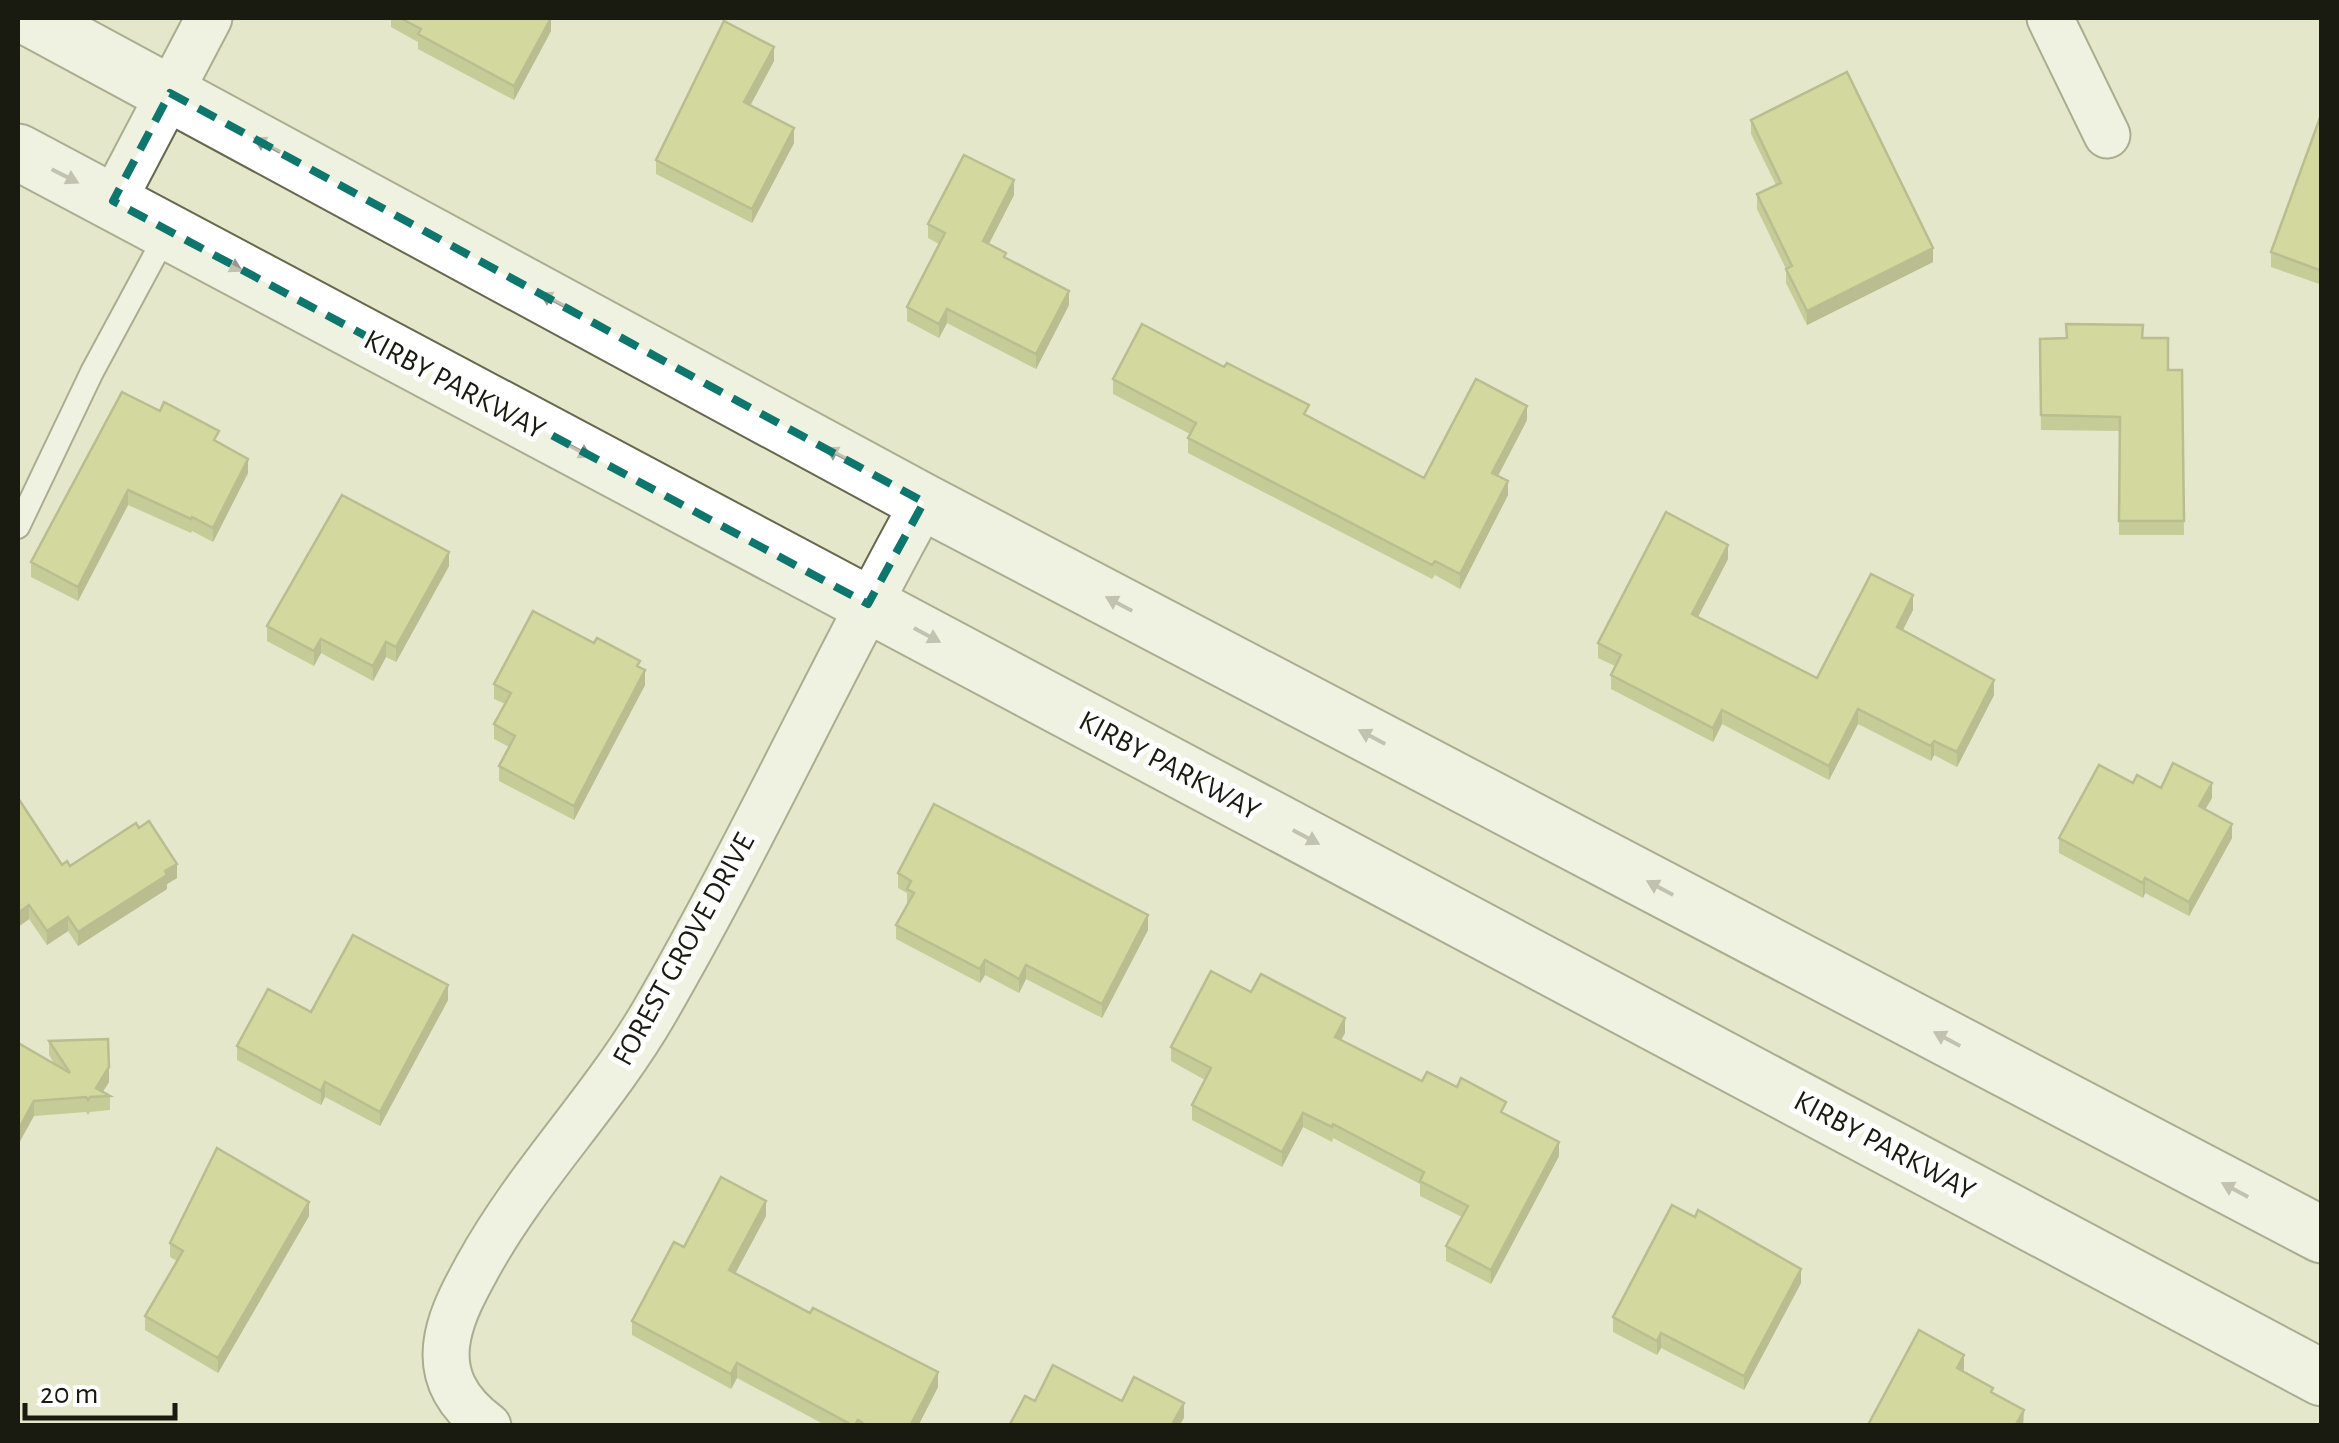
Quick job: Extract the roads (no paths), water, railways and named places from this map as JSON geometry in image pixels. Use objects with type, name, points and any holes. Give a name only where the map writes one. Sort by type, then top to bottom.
[{"type":"main road","points":[[30,18],[924,502],[2322,1236]]},
{"type":"main road","name":"KIRBY PARKWAY","points":[[18,152],[2322,1378]]},
{"type":"street","points":[[113,201],[209,18]]},
{"type":"street","points":[[2050,18],[2107,134]]},
{"type":"street","name":"FOREST GROVE DRIVE","points":[[488,1426],[465,1408],[452,1388],[446,1362],[448,1336],[467,1286],[501,1227],[654,1013],[924,502]]},
{"type":"lane","points":[[18,526],[92,372],[168,231]]}]
